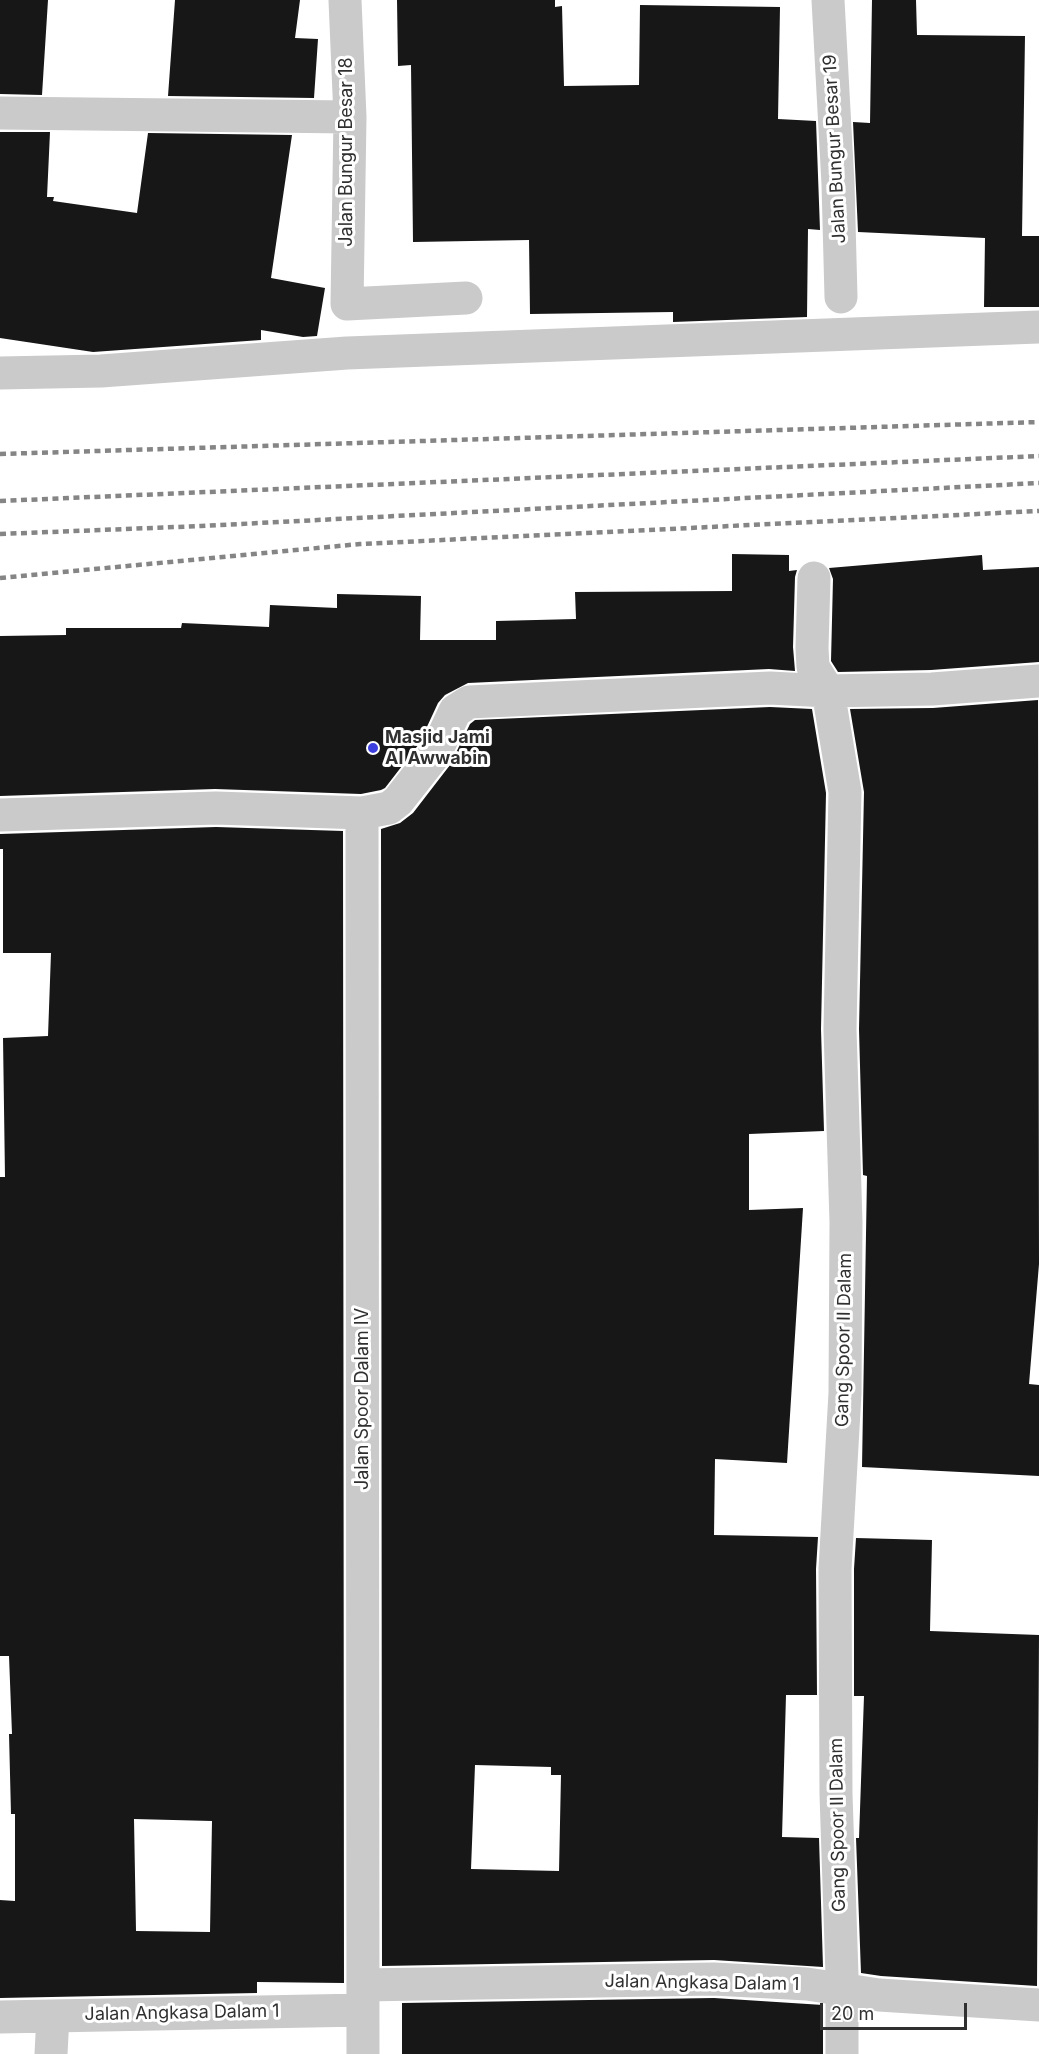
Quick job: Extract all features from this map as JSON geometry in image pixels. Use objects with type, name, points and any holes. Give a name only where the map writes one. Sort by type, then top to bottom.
[{"type":"street","name":"Jalan Bungur Besar 18","points":[[345,0],[350,117],[347,304],[466,298]]},
{"type":"street","name":"Jalan Bungur Besar 19","points":[[828,0],[838,184],[841,297]]},
{"type":"street","points":[[0,113],[350,117]]},
{"type":"street","points":[[0,373],[101,371],[347,353],[1039,327]]},
{"type":"street","points":[[814,578],[813,667],[828,690]]},
{"type":"street","points":[[0,815],[216,808],[362,813],[389,808],[398,801],[435,754],[455,711],[469,702],[770,688],[932,689],[1039,681]]},
{"type":"street","name":"Gang Spoor II Dalam","points":[[828,690],[845,792],[840,1029],[846,1222],[845,1393],[835,1569],[836,1794],[842,2054]]},
{"type":"street","name":"Jalan Spoor Dalam IV","points":[[362,813],[363,2054]]},
{"type":"street","name":"Jalan Angkasa Dalam 1","points":[[0,2017],[53,2016],[714,1979],[807,1984],[879,1995],[1039,2006]]},
{"type":"street","points":[[51,2054],[53,2016]]},
{"type":"building","points":[[0,0],[48,0],[42,95],[0,94]]},
{"type":"building","points":[[175,0],[300,0],[295,38],[318,39],[314,98],[168,96]]},
{"type":"building","points":[[397,0],[555,0],[555,7],[562,6],[564,86],[639,85],[640,5],[780,7],[778,119],[816,121],[820,230],[808,229],[807,317],[673,322],[673,312],[530,314],[529,240],[413,242],[411,65],[398,66]]},
{"type":"building","points":[[872,0],[916,0],[917,35],[1025,36],[1022,236],[1039,236],[1039,307],[984,307],[985,238],[858,232],[853,122],[870,123]]},
{"type":"building","points":[[0,132],[50,132],[47,197],[54,197],[53,201],[137,213],[148,133],[292,135],[271,278],[325,288],[317,336],[303,337],[261,330],[261,340],[93,352],[0,338]]},
{"type":"building","points":[[732,554],[789,555],[789,571],[797,570],[793,647],[795,671],[769,669],[468,683],[445,695],[438,703],[419,744],[385,788],[361,794],[215,789],[0,796],[0,636],[66,635],[66,628],[181,628],[182,623],[269,627],[270,605],[337,608],[337,594],[421,596],[420,640],[496,640],[496,621],[576,619],[575,592],[732,591]]},
{"type":"building","points":[[982,555],[983,570],[1039,567],[1039,662],[931,670],[838,672],[831,661],[833,579],[829,568]]},
{"type":"building","points":[[1038,700],[1039,1264],[1029,1384],[1039,1385],[1039,1476],[862,1467],[867,1176],[863,1175],[859,1029],[864,792],[850,709],[933,708]]},
{"type":"building","points":[[770,707],[812,709],[826,793],[821,1029],[824,1131],[749,1134],[749,1210],[803,1208],[787,1463],[715,1459],[714,1535],[818,1537],[817,1695],[786,1695],[782,1837],[819,1838],[823,1967],[714,1960],[382,1966],[381,829],[400,823],[413,813],[450,765],[470,724],[475,720]],"holes":[[[475,1765],[551,1767],[551,1775],[561,1775],[559,1871],[471,1869]]]},
{"type":"building","points":[[216,827],[343,831],[344,1983],[257,1982],[257,1993],[0,1998],[0,1900],[15,1901],[15,1814],[11,1814],[9,1734],[12,1734],[9,1656],[0,1656],[0,1177],[5,1177],[3,1038],[48,1036],[51,953],[3,953],[3,849],[0,849],[0,834]],"holes":[[[134,1819],[212,1821],[210,1932],[136,1931]]]},
{"type":"building","points":[[856,1538],[932,1540],[930,1631],[1039,1635],[1037,1986],[861,1973],[856,1838],[859,1838],[864,1696],[854,1696]]},
{"type":"building","points":[[714,1998],[823,2005],[823,2054],[402,2054],[402,2003]]},
{"type":"railway","points":[[0,454],[1039,422]]},
{"type":"railway","points":[[0,501],[1039,456]]},
{"type":"railway","points":[[0,534],[201,526],[1039,483]]},
{"type":"railway","points":[[0,578],[360,544],[1039,511]]},
{"type":"place","name":"Masjid Jami Al Awwabin","points":[[373,748]]}]
